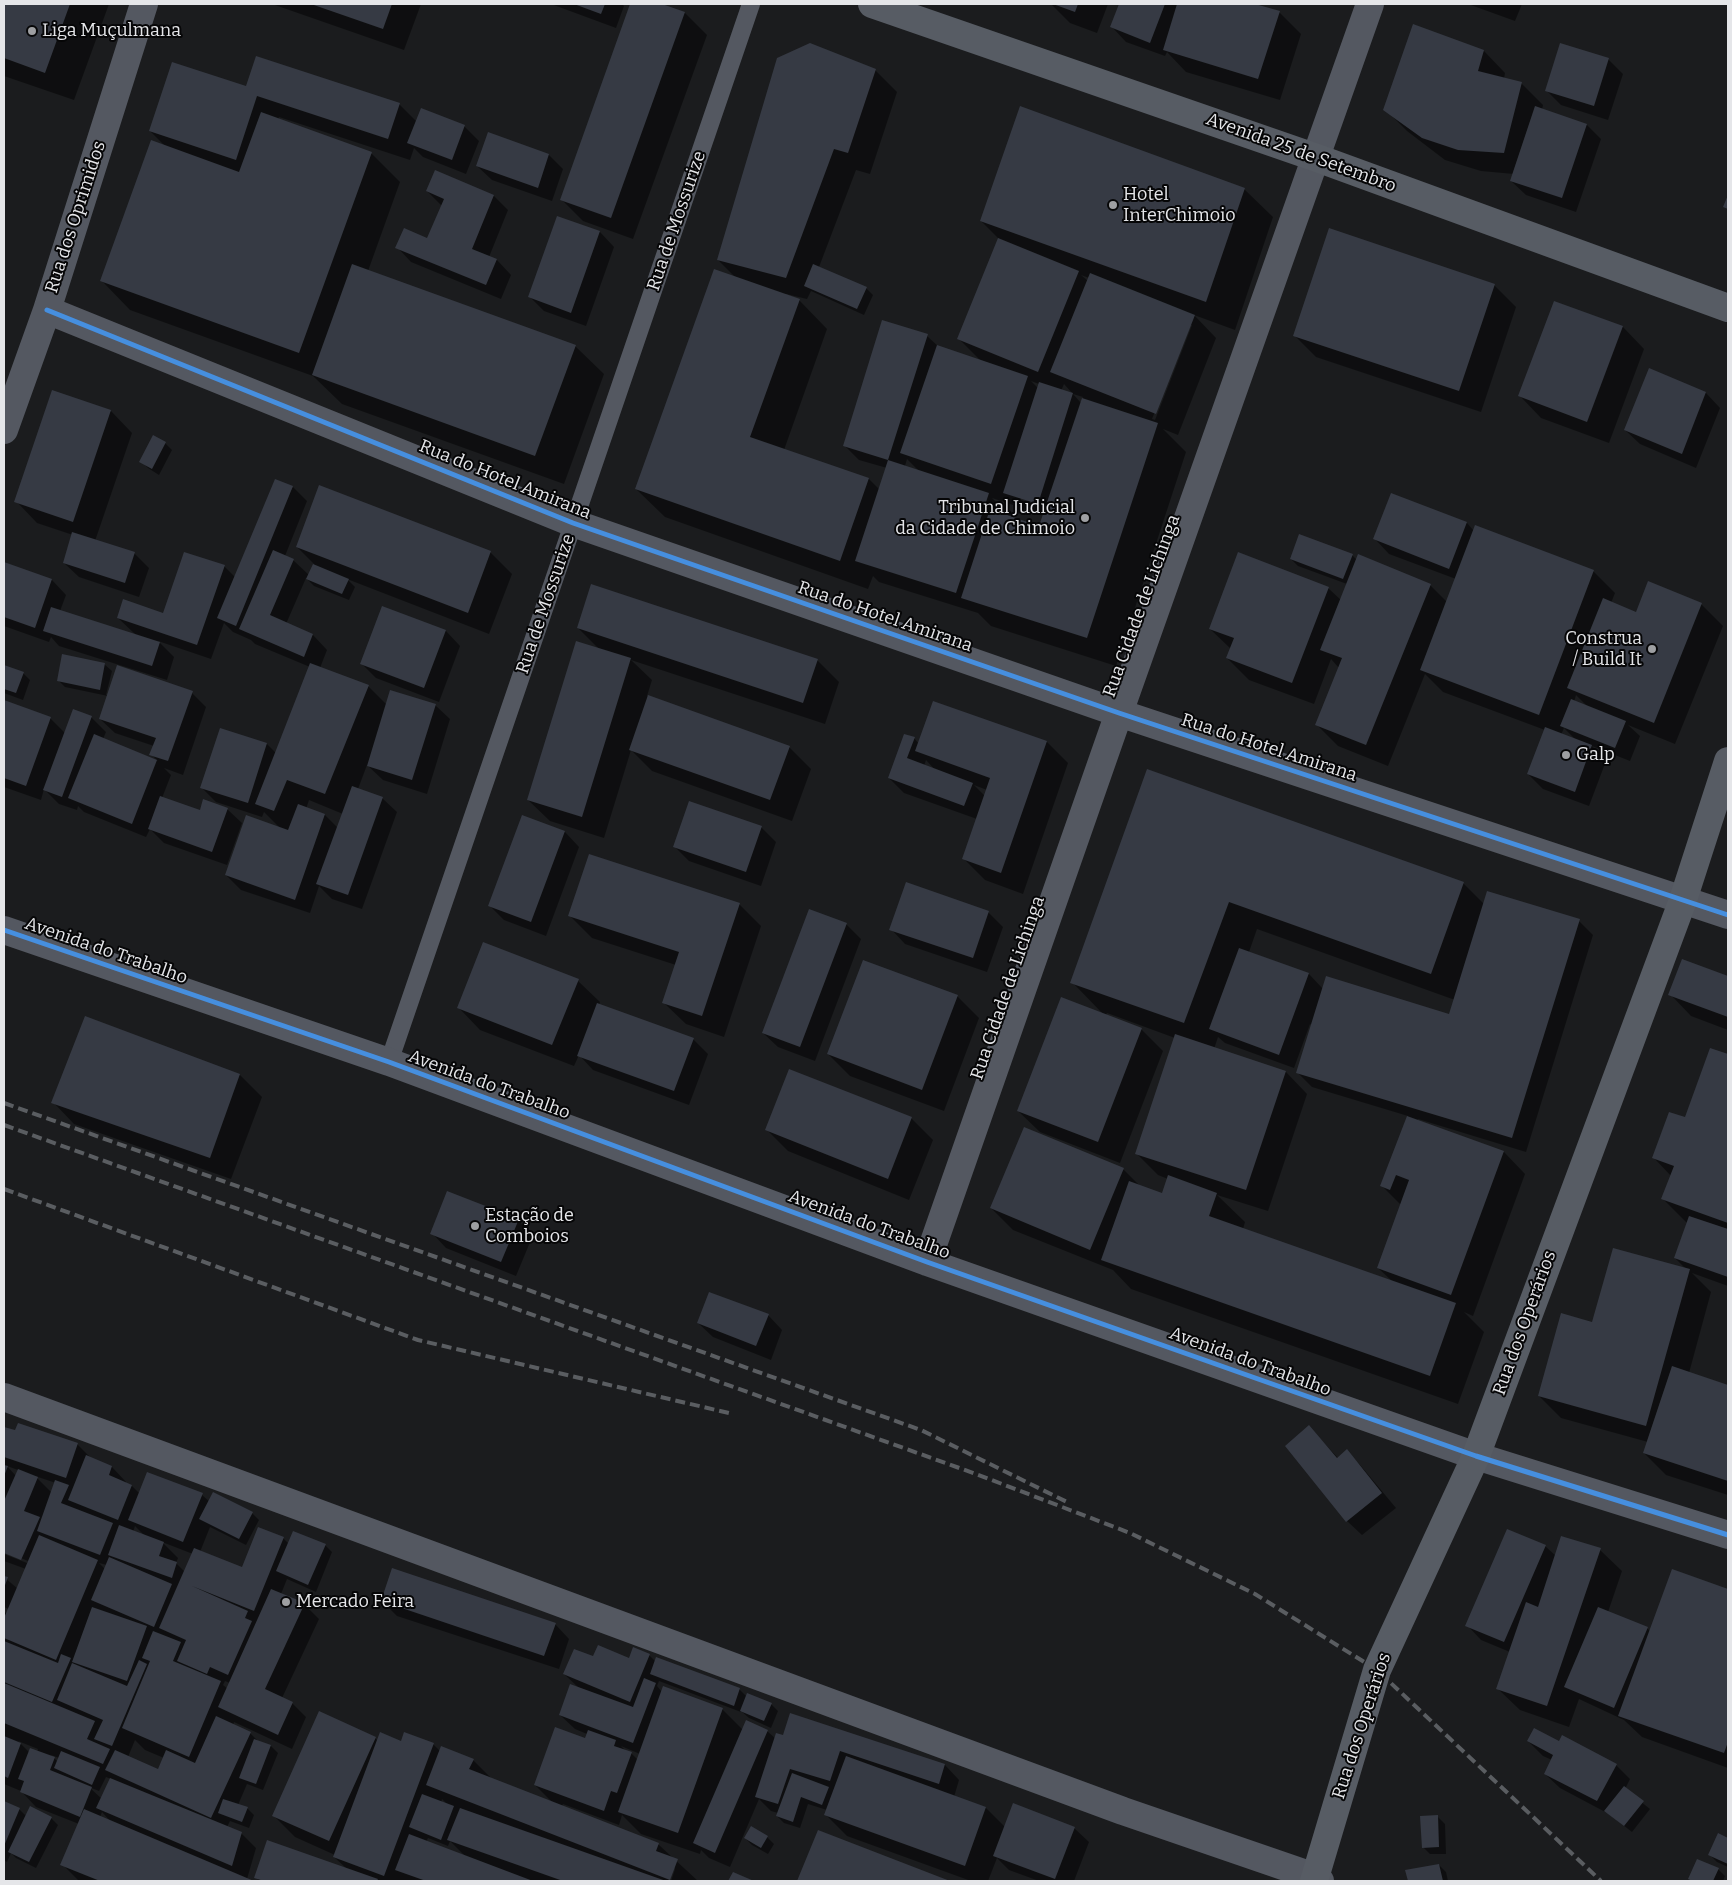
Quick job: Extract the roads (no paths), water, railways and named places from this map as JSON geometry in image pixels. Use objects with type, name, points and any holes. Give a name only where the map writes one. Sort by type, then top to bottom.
[{"type":"street","name":"Rua dos Oprimidos","points":[[4,430],[47,310],[144,4]]},
{"type":"street","name":"Avenida 25 de Setembro","points":[[872,4],[1317,158],[1728,308]]},
{"type":"street","name":"Rua Cidade de Lichinga","points":[[927,1262],[1119,712],[1317,158],[1370,4]]},
{"type":"street","name":"Rua do Hotel Amirana","points":[[47,310],[573,524],[1119,712],[1728,915]]},
{"type":"street","name":"Rua dos Operários","points":[[1316,1880],[1377,1670],[1476,1456],[1683,900],[1728,762]]},
{"type":"street","name":"Avenida do Trabalho","points":[[4,930],[389,1062],[927,1262],[1476,1456],[1728,1534]]},
{"type":"street","points":[[4,1397],[1123,1811],[1316,1880]]},
{"type":"lane","name":"Rua de Mossurize","points":[[389,1062],[751,4]]},
{"type":"railway","points":[[4,1103],[921,1430],[1067,1502]]},
{"type":"railway","points":[[4,1125],[976,1474],[1130,1533],[1255,1594],[1377,1670],[1601,1881]]},
{"type":"railway","points":[[4,1189],[418,1340],[733,1414]]},
{"type":"place","name":"Liga Muçulmana","points":[[32,31]]},
{"type":"place","name":"Hotel InterChimoio","points":[[1113,205]]},
{"type":"place","name":"Tribunal Judicial da Cidade de Chimoio","points":[[1085,518]]},
{"type":"place","name":"Construa / Build It","points":[[1652,649]]},
{"type":"place","name":"Galp","points":[[1566,755]]},
{"type":"place","name":"Estação de Comboios","points":[[475,1226]]},
{"type":"place","name":"Mercado Feira","points":[[286,1602]]}]
